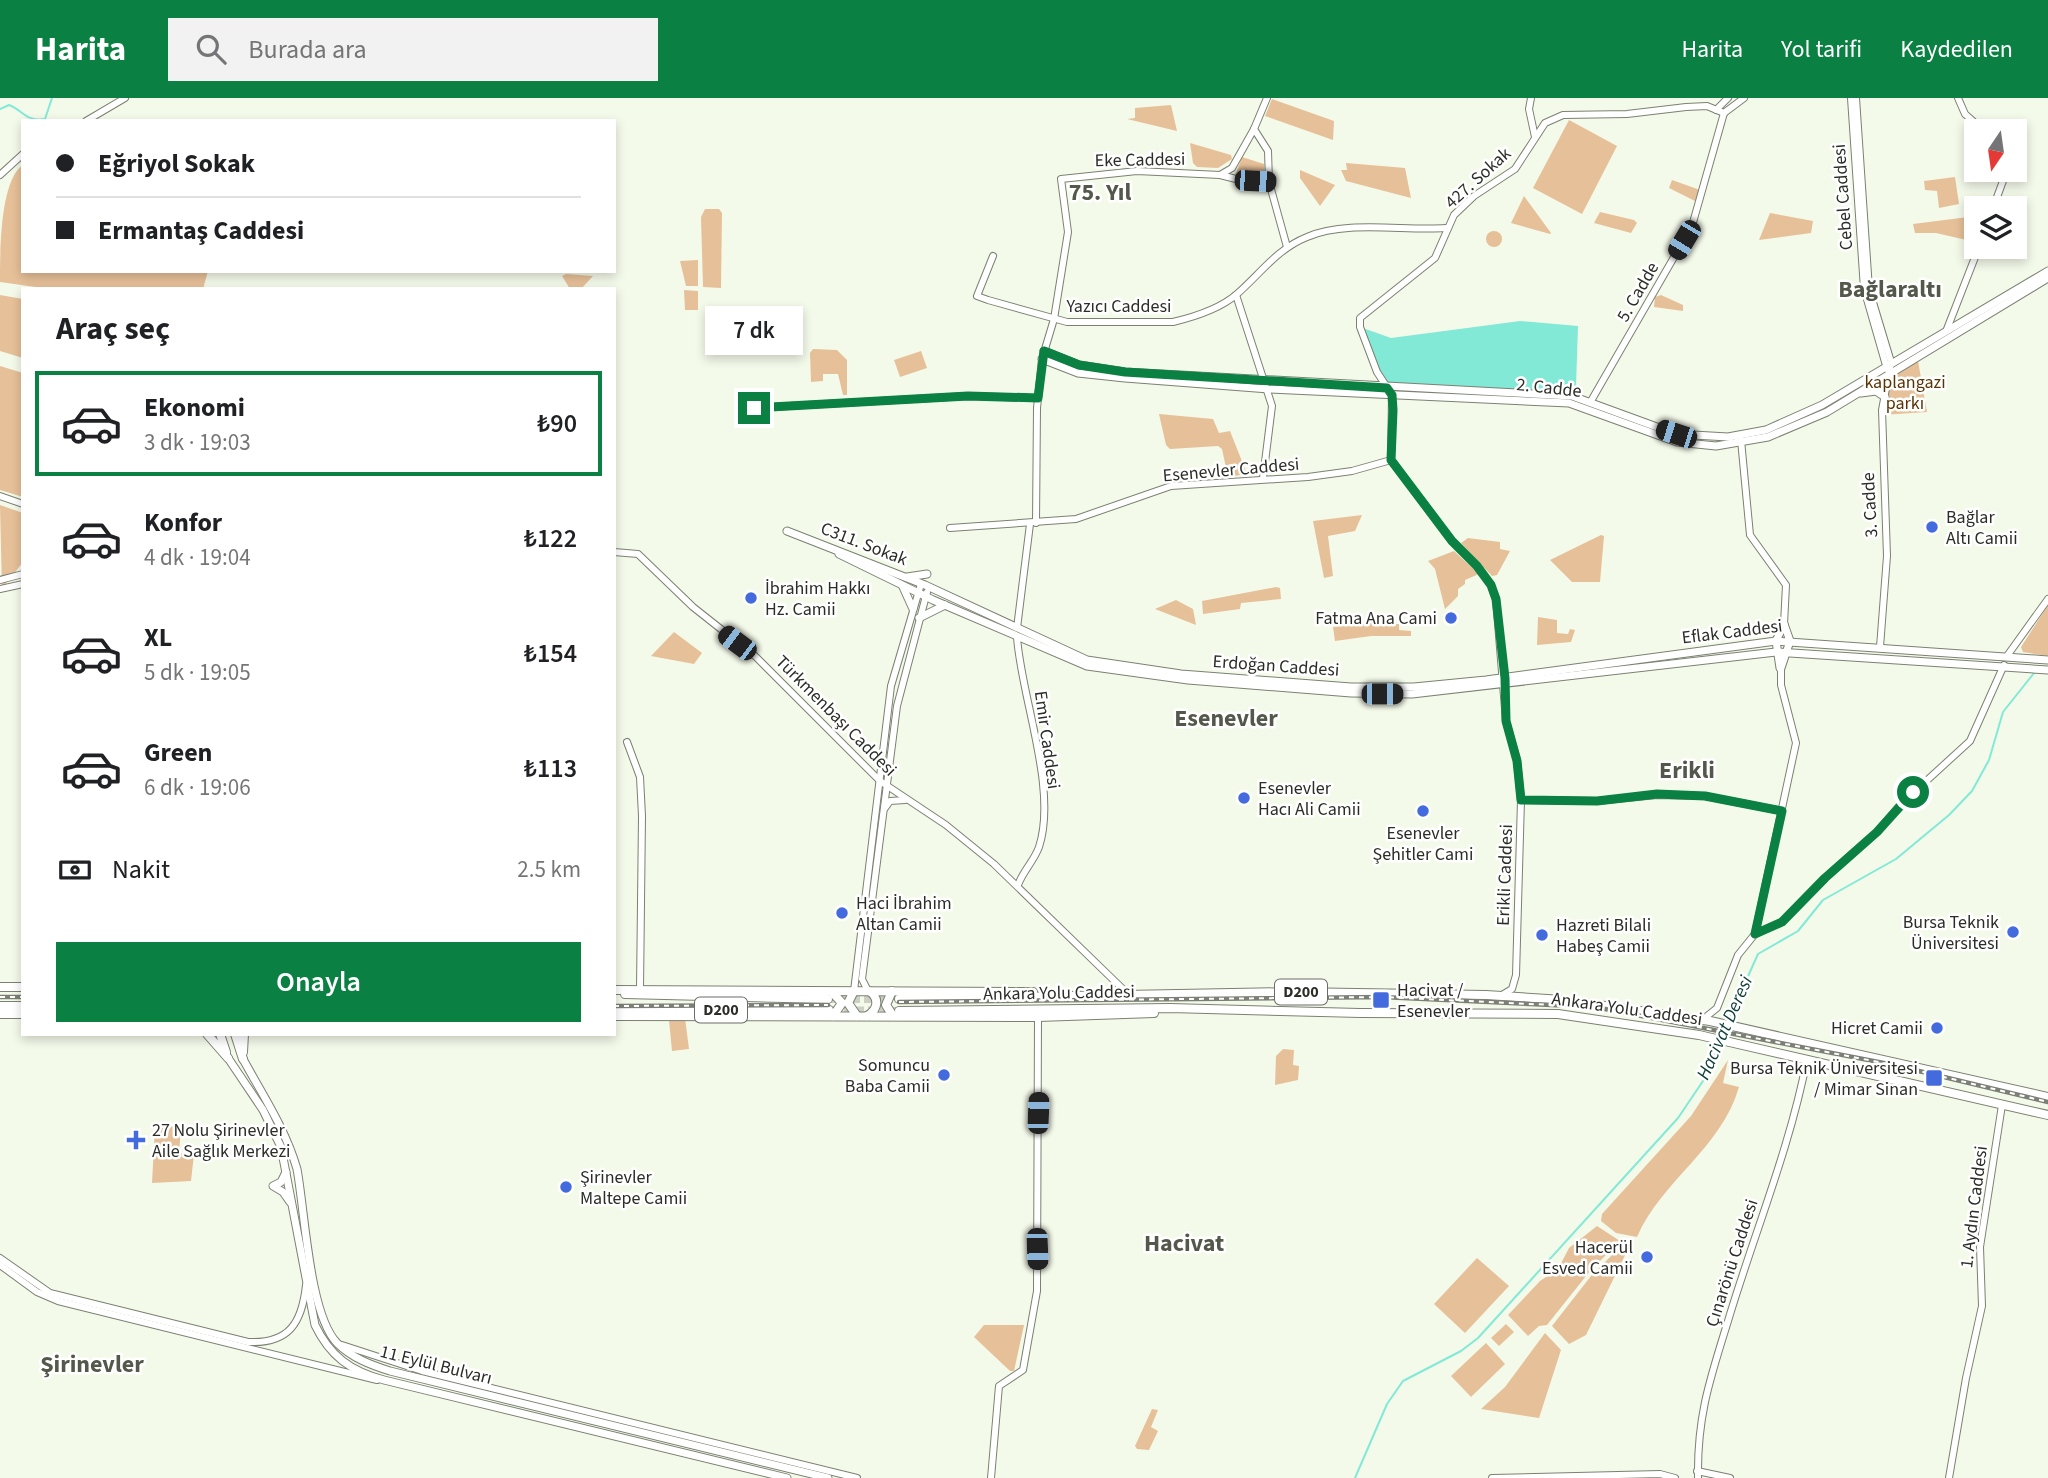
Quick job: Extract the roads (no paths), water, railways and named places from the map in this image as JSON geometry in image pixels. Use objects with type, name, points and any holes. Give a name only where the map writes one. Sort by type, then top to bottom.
[{"type":"highway","points":[[0,990],[21,989]]},
{"type":"highway","points":[[616,991],[640,989],[830,995],[854,991],[1071,991],[1116,995]]},
{"type":"highway","name":"D200","points":[[616,991],[644,996],[830,995]]},
{"type":"highway","points":[[854,991],[849,1006],[857,1016]]},
{"type":"highway","points":[[867,1016],[875,1009],[877,1000],[868,991]]},
{"type":"highway","points":[[892,991],[886,1005],[896,1013]]},
{"type":"highway","name":"Ankara Yolu Caddesi","points":[[900,999],[1300,992],[1536,998],[1613,1005],[1706,1020],[2048,1095]]},
{"type":"highway","points":[[830,995],[842,1003],[831,1013]]},
{"type":"highway","points":[[0,1006],[21,1006]]},
{"type":"highway","name":"D200","points":[[616,1010],[831,1013]]},
{"type":"highway","points":[[616,1016],[831,1013],[867,1016],[896,1013],[1038,1017],[1211,1010]]},
{"type":"highway","name":"Ankara Yolu Caddesi","points":[[896,1013],[1211,1010],[1558,1013],[1699,1035],[2048,1116]]},
{"type":"highway","points":[[0,1014],[21,1014]]},
{"type":"highway","points":[[208,1036],[228,1058]]},
{"type":"highway","points":[[221,1036],[228,1058]]},
{"type":"highway","points":[[235,1036],[243,1059]]},
{"type":"highway","points":[[243,1059],[244,1036]]},
{"type":"main road","points":[[89,119],[125,98]]},
{"type":"main road","points":[[1220,175],[1232,168],[1254,129],[1267,98]]},
{"type":"main road","points":[[1531,98],[1529,110],[1535,137]]},
{"type":"main road","points":[[1696,98],[1707,106]]},
{"type":"main road","points":[[1716,110],[1728,98]]},
{"type":"main road","points":[[1724,113],[1744,98]]},
{"type":"main road","name":"Cebel Caddesi","points":[[1851,98],[1869,289],[1887,349],[1888,367]]},
{"type":"main road","name":"Cebel Caddesi","points":[[1856,98],[1864,289],[1888,367]]},
{"type":"main road","points":[[1958,98],[1965,114],[1971,119]]},
{"type":"main road","name":"427. Sokak","points":[[1392,395],[1370,356],[1360,327],[1360,318],[1435,258],[1454,215],[1474,196],[1515,169],[1545,124],[1563,115],[1627,114],[1707,106],[1724,113]]},
{"type":"main road","name":"5. Cadde","points":[[1591,401],[1692,226],[1724,113]]},
{"type":"main road","points":[[1254,129],[1268,151],[1269,182],[1287,247]]},
{"type":"main road","points":[[0,175],[21,157]]},
{"type":"main road","name":"Eke Caddesi","points":[[1061,179],[1137,171],[1220,175],[1240,180],[1269,182]]},
{"type":"main road","name":"Emir Caddesi","points":[[1018,885],[1039,845],[1042,802],[1037,744],[1019,660],[1017,632],[1033,523],[1038,398],[1043,355],[1054,319],[1068,232],[1061,179]]},
{"type":"main road","name":"Yazıcı Caddesi","points":[[993,257],[977,296],[1067,322],[1173,322],[1198,314],[1236,295],[1262,267],[1287,247],[1326,230],[1446,228]]},
{"type":"main road","points":[[1947,329],[1974,259]]},
{"type":"main road","name":"2. Cadde","points":[[1267,385],[1557,395],[1591,401],[1676,434],[1741,438],[1795,428],[1854,395],[1900,357],[2048,271]]},
{"type":"main road","name":"2. Cadde","points":[[1043,355],[1079,373],[1392,395],[1569,403],[1677,442],[1717,446],[1789,421],[2048,278]]},
{"type":"main road","points":[[1236,295],[1272,406],[1263,478]]},
{"type":"main road","points":[[1887,349],[1900,357]]},
{"type":"main road","name":"3. Cadde","points":[[1880,647],[1887,556],[1882,452],[1888,367]]},
{"type":"main road","points":[[1854,395],[1870,391],[1885,397]]},
{"type":"main road","points":[[1391,460],[1392,395]]},
{"type":"main road","points":[[754,408],[968,396],[1038,398]]},
{"type":"main road","points":[[1741,438],[1750,535],[1786,584],[1784,624],[1790,641],[1789,652],[1781,668]]},
{"type":"main road","name":"Esenevler Caddesi","points":[[950,528],[1076,519],[1171,486],[1352,471],[1391,460]]},
{"type":"main road","name":"Erikli Caddesi","points":[[1391,460],[1452,541],[1491,585],[1496,599],[1505,681],[1506,721],[1517,761],[1521,800],[1516,975]]},
{"type":"main road","points":[[0,496],[21,503]]},
{"type":"main road","name":"C311. Sokak","points":[[786,531],[837,553],[854,556],[906,577],[1017,632]]},
{"type":"main road","name":"Türkmenbaşı Caddesi","points":[[616,552],[638,554],[693,607],[755,656],[880,781],[946,825],[1018,885],[1129,995]]},
{"type":"main road","points":[[837,553],[942,604],[1017,632]]},
{"type":"main road","points":[[906,577],[927,574]]},
{"type":"main road","points":[[0,580],[21,575]]},
{"type":"main road","points":[[0,589],[21,584]]},
{"type":"main road","points":[[903,586],[913,610]]},
{"type":"main road","points":[[854,991],[891,687],[913,610],[925,586]]},
{"type":"main road","points":[[868,991],[862,979],[900,688],[919,618],[921,594]]},
{"type":"main road","points":[[2010,656],[2048,599]]},
{"type":"main road","points":[[919,618],[942,604]]},
{"type":"main road","points":[[1706,1020],[1717,1008],[1738,956],[1755,934],[1796,743],[1781,685],[1781,668],[1776,652],[1776,641],[1784,624]]},
{"type":"main road","name":"Erdoğan Caddesi","points":[[1017,632],[1087,660],[1201,676],[1351,687],[1414,687],[1505,681]]},
{"type":"main road","name":"Erdoğan Caddesi","points":[[1017,632],[1087,666],[1208,682],[1351,693],[1420,693],[1505,681]]},
{"type":"main road","name":"Eflak Caddesi","points":[[1505,681],[1776,641],[2048,660]]},
{"type":"main road","name":"Eflak Caddesi","points":[[1505,681],[1776,652],[2006,665],[2048,670]]},
{"type":"main road","points":[[1755,934],[1782,922],[1825,878],[1877,832],[1899,805],[1970,741],[2006,665]]},
{"type":"main road","points":[[627,742],[640,777],[640,989]]},
{"type":"main road","points":[[1521,800],[1597,801],[1657,794],[1705,796],[1782,811]]},
{"type":"main road","points":[[884,810],[890,801],[905,800]]},
{"type":"main road","points":[[1496,996],[1510,992],[1516,975]]},
{"type":"main road","points":[[1516,975],[1519,990],[1536,998]]},
{"type":"main road","points":[[991,1478],[999,1386],[1023,1370],[1037,1304],[1038,1017]]},
{"type":"main road","name":"11 Eylül Bulvarı","points":[[228,1058],[263,1110],[281,1147],[314,1325],[331,1352],[356,1371],[787,1478]]},
{"type":"main road","name":"11 Eylül Bulvarı","points":[[243,1059],[278,1117],[291,1147],[297,1169],[319,1308],[337,1343],[357,1359],[390,1371],[828,1478]]},
{"type":"main road","name":"Çınarönü Caddesi","points":[[1698,1475],[1697,1435],[1709,1381],[1791,1126],[1807,1059]]},
{"type":"main road","name":"1. Aydın Caddesi","points":[[1949,1478],[1966,1378],[1982,1306],[1980,1247],[2002,1105]]},
{"type":"main road","points":[[287,1168],[284,1178],[273,1186],[288,1197],[293,1210]]},
{"type":"main road","points":[[0,1258],[50,1293],[248,1342],[265,1343],[291,1329],[303,1311],[306,1285]]},
{"type":"main road","points":[[0,1265],[37,1292],[58,1301],[354,1376],[384,1380]]},
{"type":"main road","points":[[337,1343],[364,1355],[422,1371],[857,1478]]},
{"type":"main road","points":[[1492,1478],[1660,1474],[1675,1478]]},
{"type":"main road","points":[[1698,1475],[1730,1478]]},
{"type":"water","points":[[1520,321],[1578,326],[1576,387],[1570,396],[1387,388],[1360,327],[1391,338]]},
{"type":"waterway","points":[[45,119],[52,98]]},
{"type":"waterway","points":[[0,109],[9,105],[36,119]]},
{"type":"waterway","name":"Hacivat Deresi","points":[[1728,1021],[1758,954],[1798,931],[1823,900],[1896,859],[1949,815],[1972,791],[1989,760],[2003,712],[2034,673]]},
{"type":"waterway","name":"Hacivat Deresi","points":[[1722,1037],[1726,1026]]},
{"type":"waterway","name":"Hacivat Deresi","points":[[1355,1478],[1387,1404],[1403,1381],[1461,1351],[1478,1338],[1678,1118],[1707,1075],[1720,1043]]},
{"type":"tunnel","points":[[828,999],[893,999]]},
{"type":"tunnel","points":[[832,1010],[896,1011]]},
{"type":"railway","points":[[0,997],[21,997]]},
{"type":"railway","points":[[899,1002],[1382,997],[1595,1007],[1894,1065],[2048,1102]]},
{"type":"railway","points":[[616,1006],[828,1005]]},
{"type":"place","name":"Bağlar Altı Camii","points":[[1932,527]]},
{"type":"place","name":"İbrahim Hakkı Hz. Camii","points":[[751,598]]},
{"type":"place","name":"Fatma Ana Cami","points":[[1451,618]]},
{"type":"place","name":"Esenevler Hacı Ali Camii","points":[[1244,798]]},
{"type":"place","name":"Esenevler Şehitler Cami","points":[[1423,811]]},
{"type":"place","name":"Haci İbrahim Altan Camii","points":[[842,913]]},
{"type":"place","name":"Bursa Teknik Üniversitesi","points":[[2013,932]]},
{"type":"place","name":"Hazreti Bilali Habeş Camii","points":[[1542,935]]},
{"type":"place","name":"Hacivat / Esenevler","points":[[1381,1000]]},
{"type":"place","name":"Hicret Camii","points":[[1937,1028]]},
{"type":"place","name":"Somuncu Baba Camii","points":[[944,1075]]},
{"type":"place","name":"Bursa Teknik Üniversitesi / Mimar Sinan","points":[[1934,1078]]},
{"type":"place","name":"27 Nolu Şirinevler Aile Sağlık Merkezi","points":[[136,1140]]},
{"type":"place","name":"Şirinevler Maltepe Camii","points":[[566,1187]]},
{"type":"place","name":"Hacerül Esved Camii","points":[[1647,1257]]},
{"type":"district","name":"75. Yıl","points":[[1100,192]]},
{"type":"district","name":"Bağlaraltı","points":[[1890,289]]},
{"type":"district","name":"Esenevler","points":[[1226,718]]},
{"type":"district","name":"Erikli","points":[[1687,770]]},
{"type":"district","name":"Hacivat","points":[[1184,1243]]},
{"type":"district","name":"Şirinevler","points":[[92,1364]]},
{"type":"park label","name":"kaplangazi parkı","points":[[1905,392]]}]
